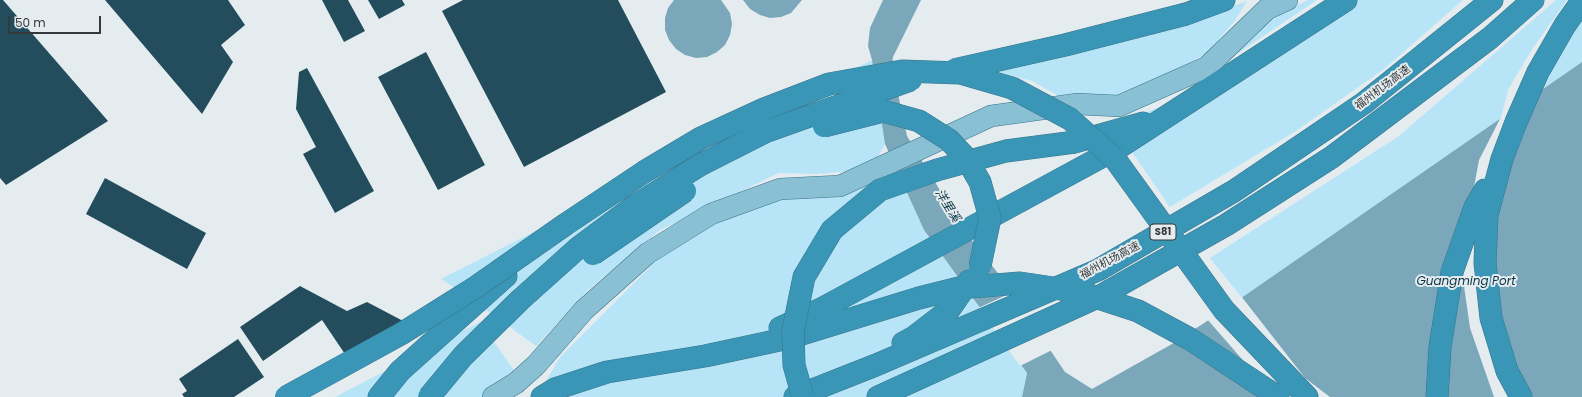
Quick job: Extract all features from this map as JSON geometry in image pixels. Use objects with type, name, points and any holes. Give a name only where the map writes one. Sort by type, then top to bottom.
[{"type":"highway","points":[[429,397],[469,350],[520,300],[578,248],[633,207],[700,165],[765,132],[917,78],[1073,43],[1186,14],[1224,0]]},
{"type":"highway","points":[[705,356],[765,335],[814,313],[1118,148],[1346,0]]},
{"type":"highway","name":"福州机场高速","points":[[795,397],[876,365],[1098,270],[1234,191],[1364,103],[1492,0]]},
{"type":"highway","name":"S81","points":[[878,397],[1102,295],[1226,225],[1332,157],[1490,38],[1533,0]]},
{"type":"highway","points":[[1521,397],[1507,371],[1491,318],[1484,263],[1487,215],[1502,160],[1538,72],[1565,25],[1582,2]]},
{"type":"highway","points":[[286,397],[401,334],[476,287],[644,172],[701,138],[764,109],[829,84],[902,71],[960,73],[1012,88],[1070,119],[1115,159],[1224,310],[1307,397]]},
{"type":"highway","points":[[803,397],[794,365],[793,331],[804,278],[832,230],[880,190],[937,170],[1006,151],[1076,142],[1130,128],[1169,113],[1200,96]]},
{"type":"highway","points":[[447,397],[496,341],[568,272],[704,177],[778,140],[843,120],[883,111],[919,121],[949,140],[966,158],[980,182],[990,218],[980,266],[949,310],[914,337],[835,380]]},
{"type":"highway","points":[[1437,397],[1440,347],[1452,272],[1475,207],[1502,160]]},
{"type":"highway","points":[[379,397],[406,366],[498,282],[566,224]]},
{"type":"highway","points":[[542,397],[555,390],[607,372],[705,356],[789,338],[919,298],[959,288],[1020,283],[1080,292],[1138,311],[1190,339],[1278,397]]},
{"type":"main road","points":[[493,397],[516,384],[536,365],[584,310],[648,253],[711,214],[780,189],[840,186],[991,116],[1078,104],[1119,106],[1207,67],[1267,9],[1287,0]]},
{"type":"shaded area","points":[[1308,0],[1317,0],[1225,62],[1257,25]]},
{"type":"shaded area","points":[[1351,0],[1463,0],[1384,69],[1296,131],[1170,207],[1130,149],[1123,121],[1226,82]]},
{"type":"shaded area","points":[[1556,0],[1567,0],[1531,51],[1508,90],[1501,118],[1242,298],[1210,258],[1399,136]]},
{"type":"shaded area","points":[[1247,1],[1234,22],[1207,53],[1166,77],[1113,101],[1071,103],[1032,81],[991,70],[1127,41],[1209,16]]},
{"type":"shaded area","points":[[1582,18],[1582,62],[1540,91],[1559,48]]},
{"type":"shaded area","points":[[872,60],[885,144],[878,157],[850,171],[817,174],[779,173],[660,230],[588,290],[536,346],[441,279]]},
{"type":"shaded area","points":[[897,170],[924,230],[1027,373],[1022,397],[536,397],[561,356],[663,254],[746,205]]},
{"type":"shaded area","points":[[480,322],[518,376],[502,397],[335,397]]},
{"type":"water","points":[[674,0],[721,0],[730,13],[732,24],[730,35],[725,45],[717,52],[707,57],[696,58],[685,55],[676,49],[669,40],[665,30],[665,18],[668,8]]},
{"type":"water","points":[[743,0],[802,0],[791,13],[781,17],[770,18],[760,15],[750,9]]},
{"type":"water","name":"Guangming Port","points":[[883,0],[921,0],[893,57],[892,66],[907,136],[966,233],[1001,277],[1065,372],[1092,389],[1172,344],[1224,310],[1582,62],[1582,397],[1022,397],[1027,373],[924,230],[885,144],[872,60],[868,46],[870,28]]},
{"type":"pier","points":[[1541,87],[1495,206],[1487,270],[1523,397],[1494,397],[1470,328],[1463,279],[1466,230],[1479,160],[1502,115]]},
{"type":"pier","points":[[1013,292],[1052,350],[1020,366],[978,308]]},
{"type":"pier","points":[[1241,296],[1305,378],[1330,397],[1279,397],[1268,389],[1207,319]]},
{"type":"building","points":[[0,0],[3,0],[108,121],[6,185],[0,178]]},
{"type":"building","points":[[105,0],[228,0],[245,25],[221,45],[233,62],[202,114]]},
{"type":"building","points":[[322,0],[348,0],[365,31],[344,42]]},
{"type":"building","points":[[368,0],[402,0],[405,5],[379,19]]},
{"type":"building","points":[[463,0],[618,0],[666,92],[524,167],[442,11]]},
{"type":"building","points":[[426,52],[485,165],[438,190],[378,77]]},
{"type":"building","points":[[307,68],[374,191],[335,213],[303,154],[316,147],[296,109],[299,72]]},
{"type":"building","points":[[105,178],[206,233],[187,269],[86,214]]},
{"type":"building","points":[[300,286],[347,311],[367,302],[405,322],[349,360],[322,320],[263,361],[240,327]]},
{"type":"building","points":[[238,339],[264,377],[234,397],[184,397],[182,394],[187,391],[179,379]]},
{"type":"water label","name":"洋里溪","points":[[947,206]]}]
